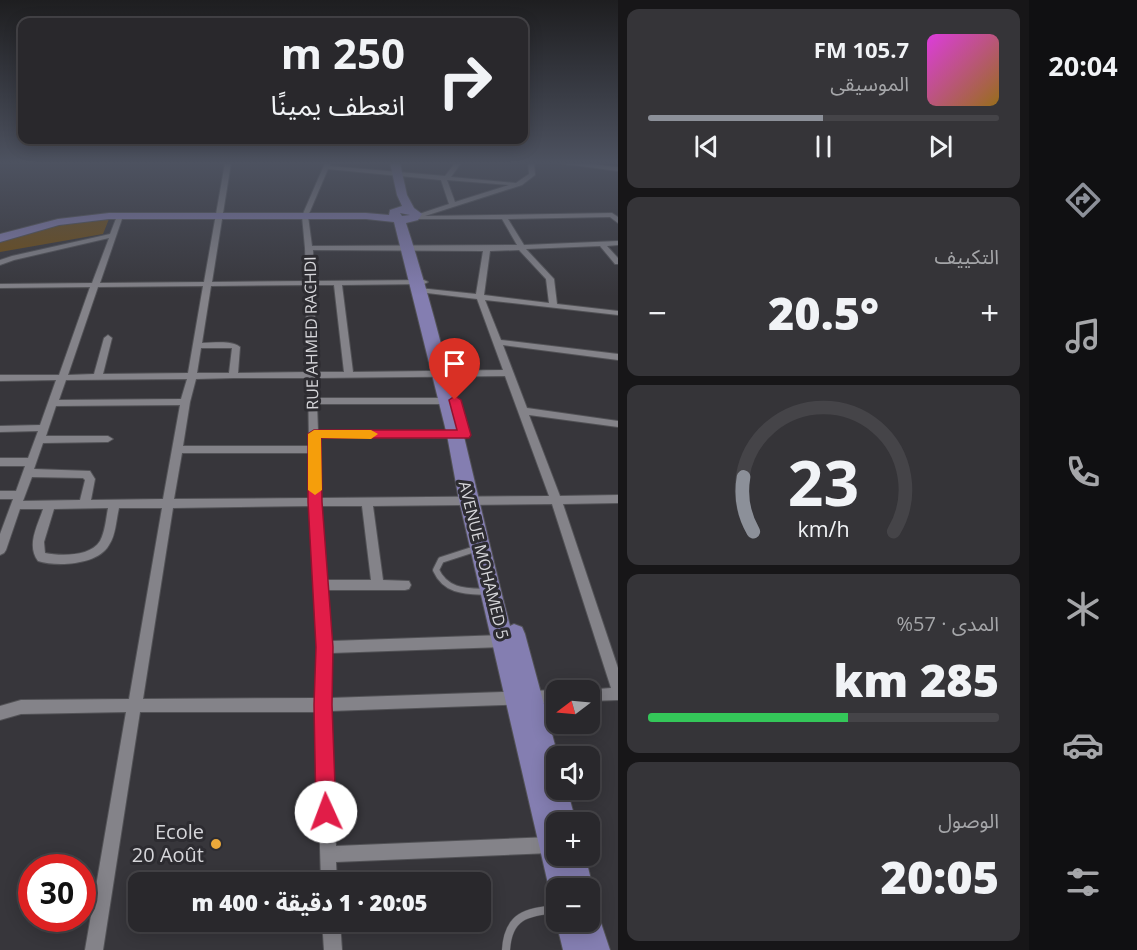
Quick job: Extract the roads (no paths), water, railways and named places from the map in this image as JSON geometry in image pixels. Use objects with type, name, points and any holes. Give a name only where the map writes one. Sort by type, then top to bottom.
[{"type":"main road","name":"AVENUE MOHAMED 5","points":[[402,207],[552,812]]},
{"type":"main road","points":[[0,238],[58,222],[120,216],[366,216],[407,223]]},
{"type":"main road","name":"AVENUE MOHAMED 5","points":[[443,373],[446,401],[460,435]]},
{"type":"main road","name":"AVENUE MOHAMED 5","points":[[487,546],[503,641],[525,698],[559,812]]},
{"type":"main road","points":[[574,932],[578,950]]},
{"type":"main road","points":[[590,932],[595,950]]},
{"type":"street","points":[[94,950],[220,207]]},
{"type":"street","points":[[305,216],[309,207]]},
{"type":"street","points":[[407,223],[430,211],[444,207]]},
{"type":"street","points":[[465,207],[474,218]]},
{"type":"street","points":[[309,248],[407,223],[474,218],[615,215],[618,221]]},
{"type":"street","points":[[1,543],[120,216]]},
{"type":"street","name":"RUE AHMED RACHDI","points":[[305,216],[309,248],[315,502],[325,647],[323,705],[328,872]]},
{"type":"street","points":[[504,217],[522,248],[551,279],[553,306]]},
{"type":"street","points":[[407,223],[487,249],[618,243]]},
{"type":"street","points":[[0,263],[12,258],[113,235]]},
{"type":"street","points":[[601,243],[618,262]]},
{"type":"street","points":[[487,249],[480,296],[556,499],[618,688]]},
{"type":"street","points":[[0,286],[309,282],[422,286],[480,296],[618,313]]},
{"type":"street","points":[[338,283],[349,375]]},
{"type":"street","points":[[98,377],[108,338]]},
{"type":"street","points":[[497,342],[618,357]]},
{"type":"street","points":[[197,346],[231,345],[236,347],[233,376]]},
{"type":"street","points":[[0,378],[509,373]]},
{"type":"street","points":[[312,401],[446,401]]},
{"type":"street","points":[[53,403],[185,402]]},
{"type":"street","points":[[523,411],[618,424]]},
{"type":"street","points":[[0,429],[44,428]]},
{"type":"street","points":[[314,434],[460,435]]},
{"type":"street","points":[[39,440],[108,439]]},
{"type":"street","points":[[177,450],[314,449]]},
{"type":"street","points":[[0,462],[88,475],[90,479],[84,505]]},
{"type":"street","points":[[0,495],[50,505],[618,499]]},
{"type":"street","points":[[367,502],[378,586]]},
{"type":"street","points":[[50,505],[38,548],[42,558],[90,556],[100,549],[105,542],[114,505]]},
{"type":"street","points":[[322,585],[405,585]]},
{"type":"street","points":[[325,647],[503,641]]},
{"type":"street","points":[[600,695],[618,694]]},
{"type":"street","points":[[0,713],[21,707],[323,705],[546,697]]},
{"type":"street","points":[[327,854],[546,850]]},
{"type":"street","points":[[332,932],[333,950]]},
{"type":"lane","points":[[487,546],[441,560],[436,570],[443,583],[453,589],[494,592]]},
{"type":"lane","points":[[506,950],[506,934],[509,926],[534,912],[546,910]]},
{"type":"place","name":"Ecole 20 Août","points":[[216,844]]}]
